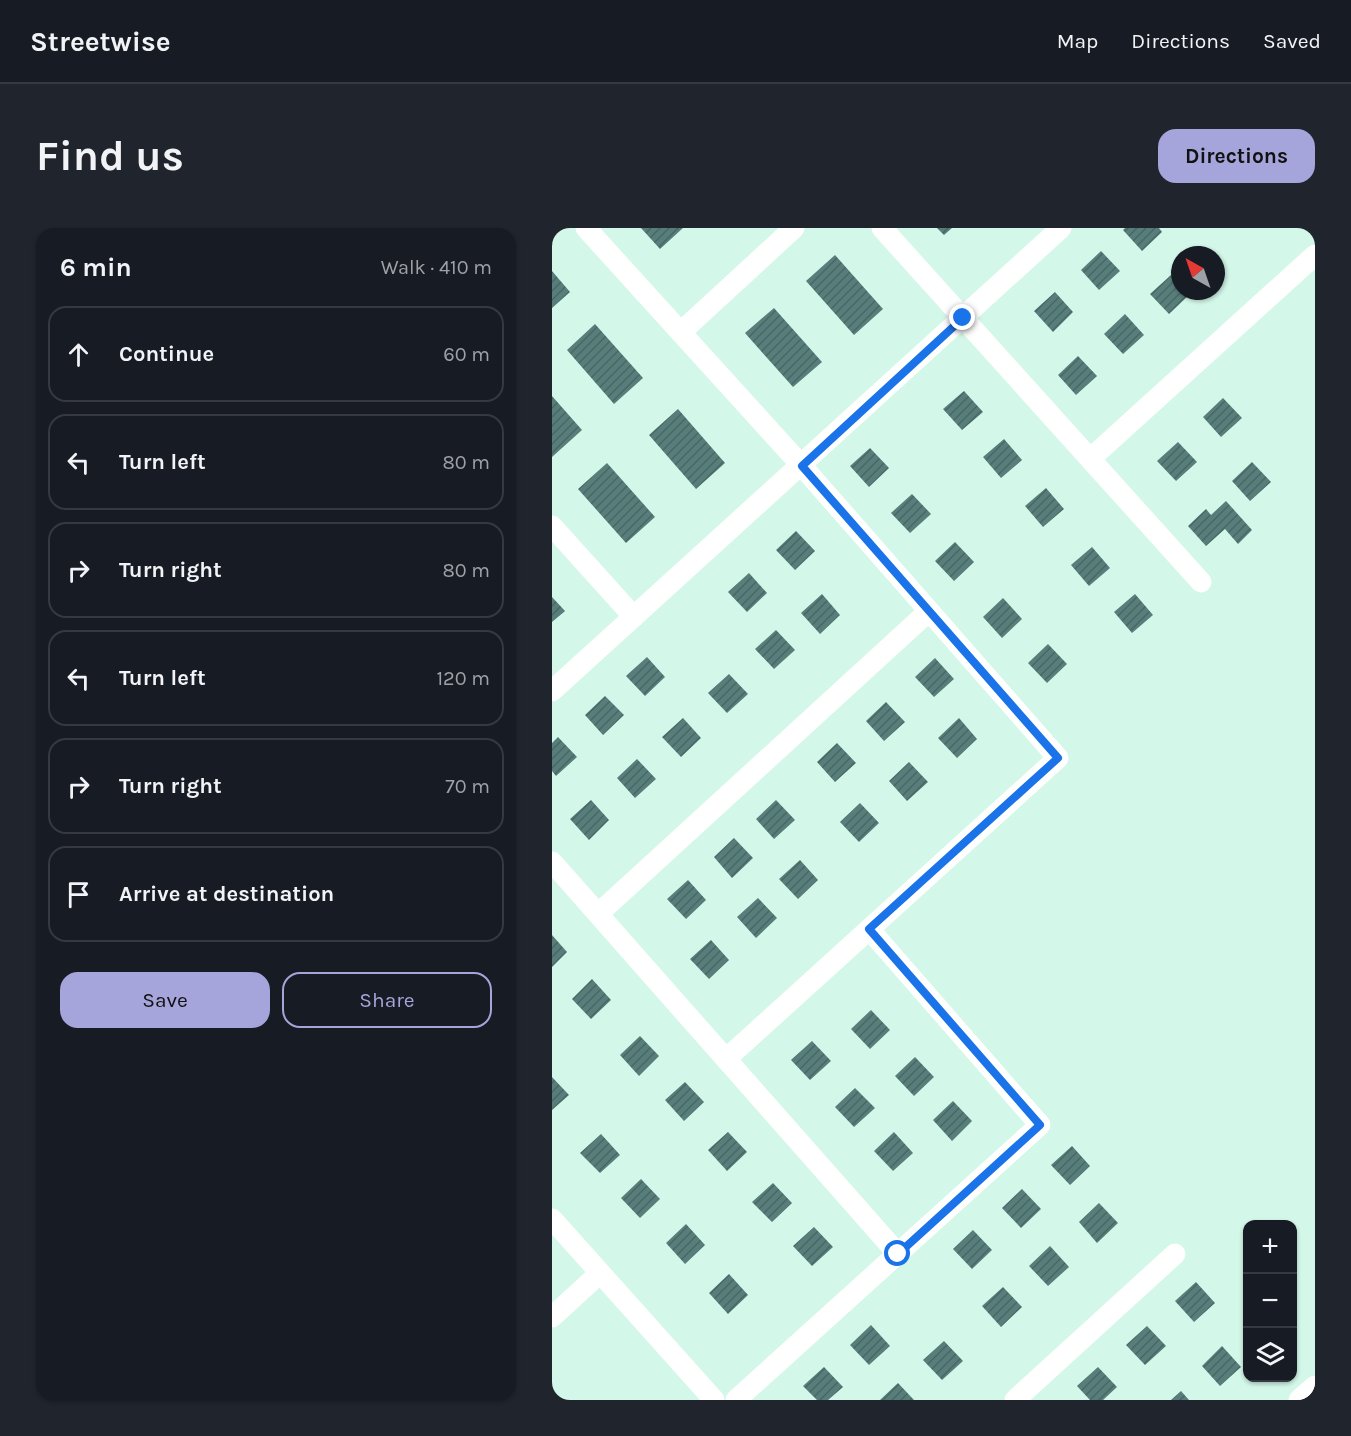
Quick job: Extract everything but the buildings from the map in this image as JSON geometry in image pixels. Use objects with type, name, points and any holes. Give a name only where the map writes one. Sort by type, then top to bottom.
[{"type":"street","points":[[586,228],[802,466],[1058,758],[726,1059]]},
{"type":"street","points":[[681,332],[794,228]]},
{"type":"street","points":[[882,228],[1201,582]]},
{"type":"street","points":[[552,691],[1061,228]]},
{"type":"street","points":[[1090,459],[1315,255]]},
{"type":"street","points":[[552,526],[634,617]]},
{"type":"street","points":[[598,914],[929,611]]},
{"type":"street","points":[[552,862],[898,1254]]},
{"type":"street","points":[[736,1400],[1040,1125],[869,929]]},
{"type":"street","points":[[552,1219],[714,1400]]},
{"type":"street","points":[[1015,1400],[1175,1254]]},
{"type":"street","points":[[552,1317],[600,1273]]},
{"type":"street","points":[[1299,1400],[1315,1386]]},
{"type":"route","points":[[898,1254],[1040,1125],[869,929],[1058,758],[802,466],[963,318]]}]
